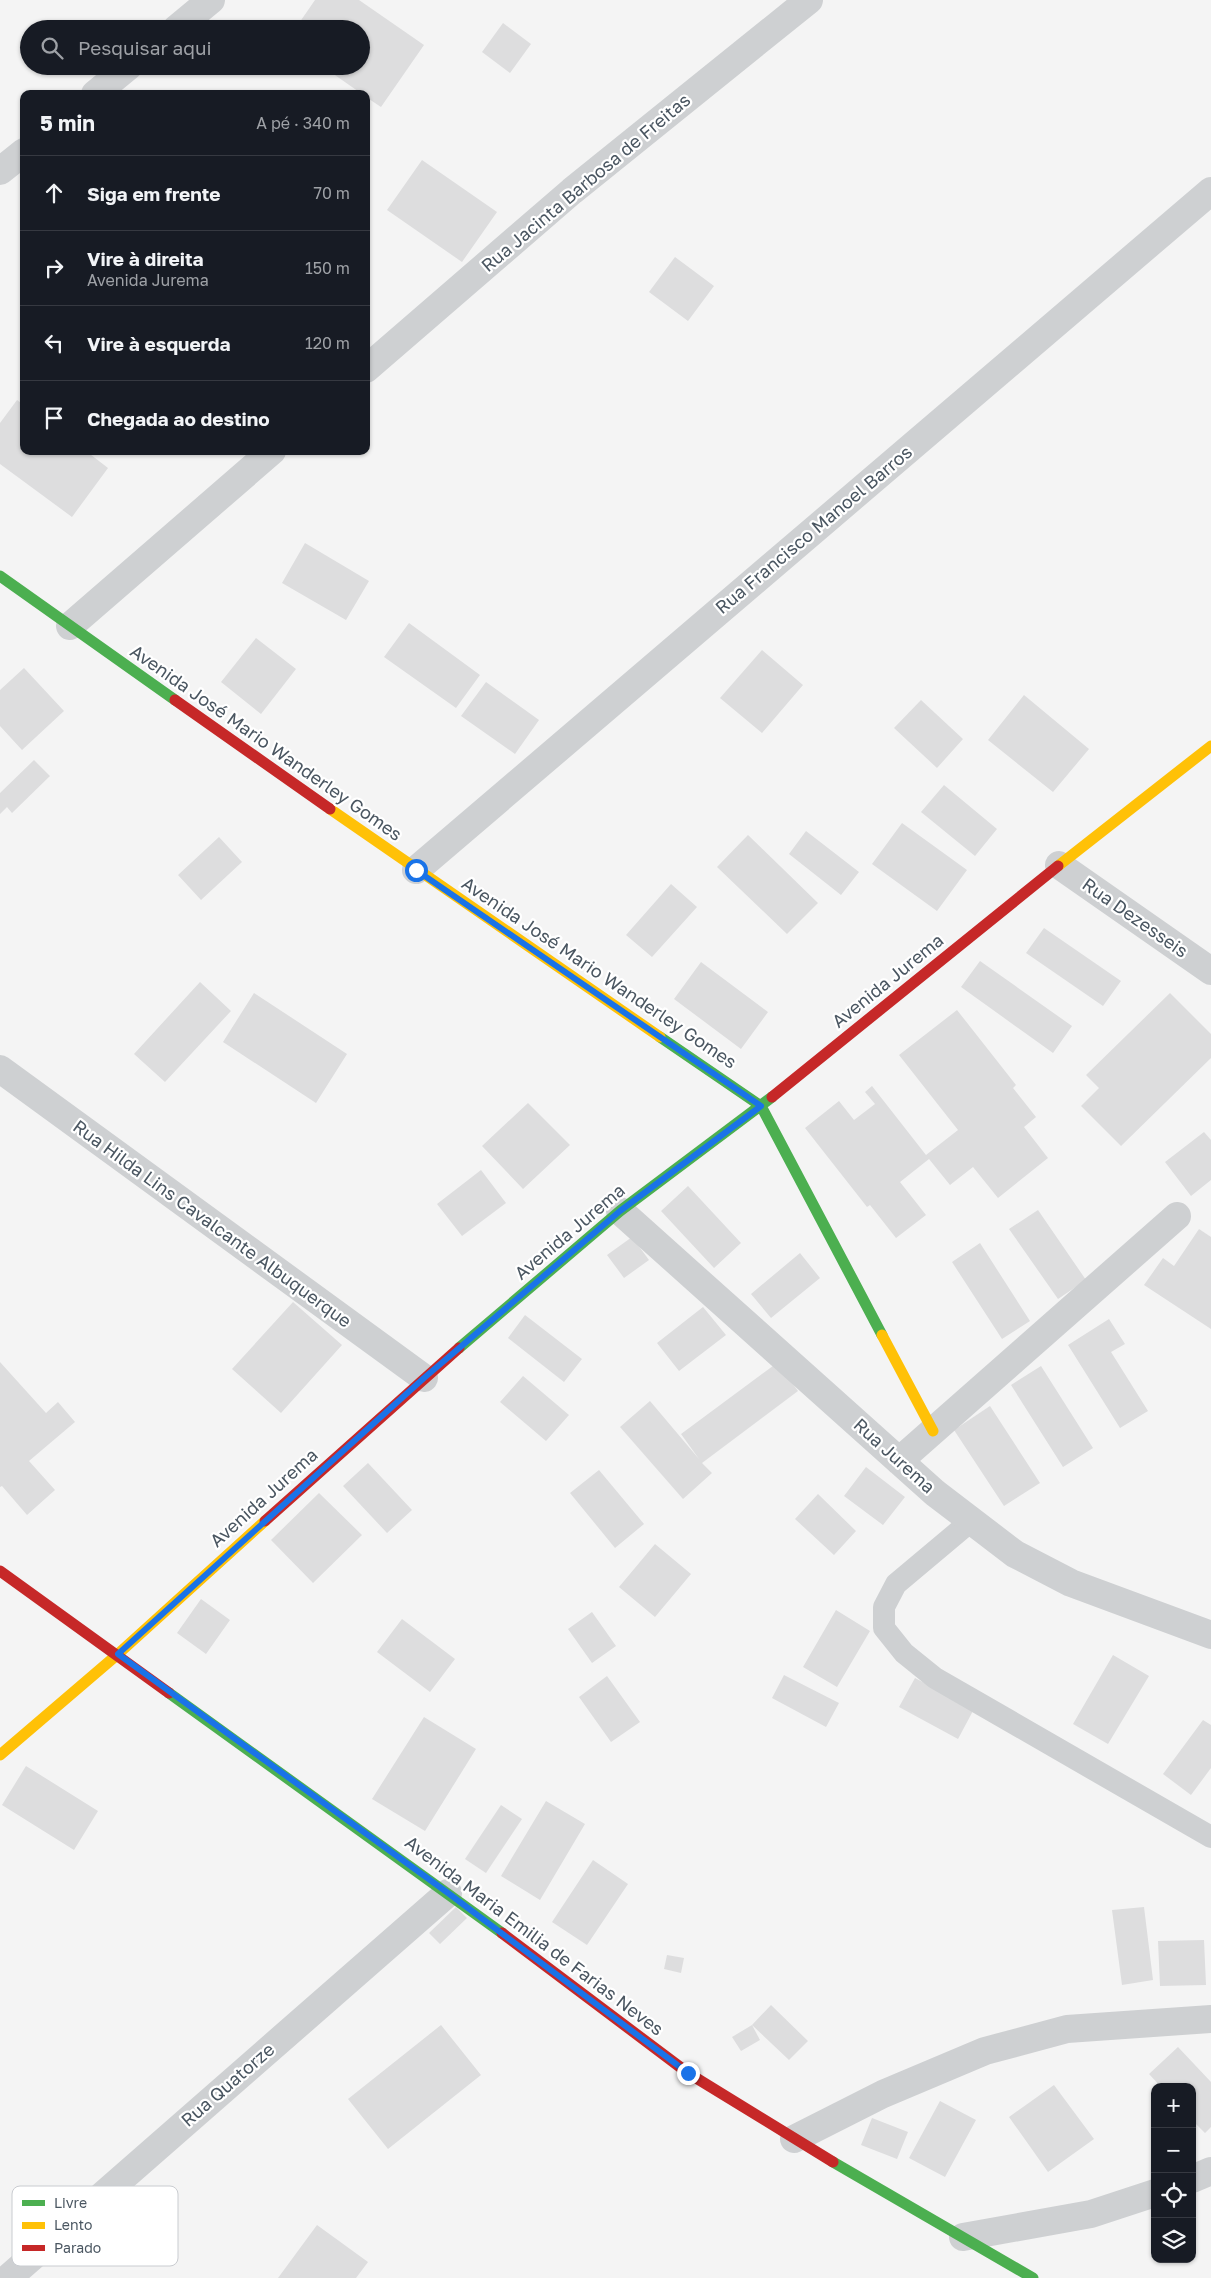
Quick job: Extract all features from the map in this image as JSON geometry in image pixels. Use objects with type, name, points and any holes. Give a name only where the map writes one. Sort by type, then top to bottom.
[{"type":"street","points":[[187,20],[212,0]]},
{"type":"street","name":"Rua Jacinta Barbosa de Freitas","points":[[370,366],[572,191],[809,0]]},
{"type":"street","points":[[101,90],[119,75]]},
{"type":"street","points":[[0,171],[20,155]]},
{"type":"street","name":"Rua Francisco Manoel Barros","points":[[416,870],[1211,191]]},
{"type":"street","points":[[70,626],[267,455]]},
{"type":"street","name":"Avenida José Mario Wanderley Gomes","points":[[0,576],[416,870],[761,1106]]},
{"type":"street","name":"Avenida Jurema","points":[[0,1755],[118,1654],[424,1378],[620,1211],[761,1106],[1059,865],[1211,746]]},
{"type":"street","name":"Rua Dezesseis","points":[[1059,865],[1211,971]]},
{"type":"street","name":"Rua Hilda Lins Cavalcante Albuquerque","points":[[0,1069],[424,1378]]},
{"type":"street","points":[[761,1106],[933,1431]]},
{"type":"street","name":"Rua Jurema","points":[[620,1211],[899,1461],[971,1521],[1015,1554],[1071,1583],[1211,1635]]},
{"type":"street","points":[[899,1461],[1177,1216]]},
{"type":"street","name":"Avenida Maria Emilia de Farias Neves","points":[[0,1571],[448,1893],[688,2073],[794,2139],[1034,2278]]},
{"type":"street","name":"Rua Quatorze","points":[[113,2186],[448,1893]]},
{"type":"street","points":[[794,2139],[883,2094],[985,2051],[1067,2029],[1211,2020]]},
{"type":"street","points":[[1196,2177],[1211,2171]]},
{"type":"street","points":[[963,2237],[1091,2214],[1151,2194]]},
{"type":"street","name":"Rua Quatorze","points":[[8,2278],[22,2266]]},
{"type":"lane","points":[[971,1521],[896,1584],[884,1607],[884,1628],[904,1653],[935,1678],[1211,1837]]},
{"type":"building","points":[[315,0],[359,0],[424,45],[381,107],[370,100],[370,90],[356,90],[335,75],[370,75],[370,20],[301,20]]},
{"type":"building","points":[[503,23],[531,44],[510,73],[482,52]]},
{"type":"building","points":[[422,160],[497,212],[462,262],[387,210]]},
{"type":"building","points":[[675,257],[714,286],[688,321],[649,292]]},
{"type":"building","points":[[17,400],[20,402],[20,455],[91,455],[108,468],[72,517],[0,464],[0,423]]},
{"type":"building","points":[[305,543],[369,581],[346,620],[282,583]]},
{"type":"building","points":[[409,623],[480,675],[456,708],[384,657]]},
{"type":"building","points":[[256,638],[296,669],[261,714],[221,682]]},
{"type":"building","points":[[762,650],[803,685],[762,733],[720,698]]},
{"type":"building","points":[[24,668],[64,711],[22,750],[0,726],[0,690]]},
{"type":"building","points":[[486,682],[539,720],[515,754],[461,716]]},
{"type":"building","points":[[1024,695],[1089,749],[1053,792],[988,740]]},
{"type":"building","points":[[921,700],[963,739],[937,768],[894,728]]},
{"type":"building","points":[[34,760],[50,776],[12,813],[7,807],[0,814],[0,793]]},
{"type":"building","points":[[944,785],[997,829],[975,856],[921,812]]},
{"type":"building","points":[[902,823],[967,870],[937,911],[872,864]]},
{"type":"building","points":[[806,831],[859,872],[841,895],[789,854]]},
{"type":"building","points":[[748,835],[818,903],[787,934],[717,867]]},
{"type":"building","points":[[219,837],[242,862],[201,900],[178,875]]},
{"type":"building","points":[[671,884],[697,907],[652,957],[626,935]]},
{"type":"building","points":[[1044,928],[1121,981],[1103,1006],[1026,953]]},
{"type":"building","points":[[980,961],[1072,1026],[1053,1053],[961,987]]},
{"type":"building","points":[[701,962],[768,1012],[741,1049],[674,999]]},
{"type":"building","points":[[200,982],[231,1011],[165,1082],[134,1054]]},
{"type":"building","points":[[254,993],[347,1054],[316,1103],[223,1042]]},
{"type":"building","points":[[1170,993],[1211,1034],[1211,1058],[1121,1146],[1081,1106],[1099,1088],[1086,1075]]},
{"type":"building","points":[[957,1010],[1016,1085],[1013,1088],[1036,1117],[1024,1127],[1048,1158],[998,1198],[973,1167],[950,1185],[929,1159],[900,1182],[926,1215],[896,1238],[870,1205],[867,1207],[805,1128],[839,1101],[854,1120],[875,1104],[865,1092],[872,1086],[926,1155],[958,1130],[899,1055]]},
{"type":"building","points":[[528,1103],[570,1145],[523,1189],[482,1146]]},
{"type":"building","points":[[1204,1132],[1211,1140],[1211,1180],[1191,1196],[1165,1162]]},
{"type":"building","points":[[481,1170],[506,1203],[462,1236],[437,1204]]},
{"type":"building","points":[[688,1186],[741,1243],[714,1268],[661,1211]]},
{"type":"building","points":[[1038,1210],[1086,1280],[1058,1299],[1009,1229]]},
{"type":"building","points":[[1199,1229],[1211,1237],[1211,1329],[1144,1285],[1163,1258],[1174,1266]]},
{"type":"building","points":[[632,1237],[649,1260],[624,1278],[607,1255]]},
{"type":"building","points":[[980,1243],[1030,1321],[1002,1339],[952,1262]]},
{"type":"building","points":[[800,1253],[820,1278],[771,1318],[751,1294]]},
{"type":"building","points":[[293,1302],[342,1345],[281,1413],[232,1369]]},
{"type":"building","points":[[703,1307],[726,1335],[679,1371],[657,1343]]},
{"type":"building","points":[[525,1315],[582,1359],[564,1382],[508,1338]]},
{"type":"building","points":[[1109,1319],[1125,1344],[1111,1352],[1148,1411],[1120,1428],[1068,1345]]},
{"type":"building","points":[[0,1362],[46,1413],[58,1402],[75,1422],[29,1461],[55,1490],[27,1515],[2,1486],[0,1487]]},
{"type":"building","points":[[777,1363],[798,1391],[702,1463],[712,1473],[683,1499],[620,1427],[650,1401],[699,1459],[681,1434]]},
{"type":"building","points":[[1041,1366],[1093,1448],[1063,1467],[1011,1385]]},
{"type":"building","points":[[523,1376],[569,1415],[546,1441],[500,1402]]},
{"type":"building","points":[[990,1406],[1040,1483],[1004,1506],[954,1430]]},
{"type":"building","points":[[368,1463],[412,1510],[387,1533],[343,1486]]},
{"type":"building","points":[[866,1467],[905,1497],[883,1525],[844,1496]]},
{"type":"building","points":[[599,1470],[644,1524],[615,1548],[570,1493]]},
{"type":"building","points":[[319,1493],[362,1535],[313,1583],[271,1540]]},
{"type":"building","points":[[818,1494],[856,1531],[834,1555],[795,1519]]},
{"type":"building","points":[[655,1544],[691,1574],[655,1617],[619,1587]]},
{"type":"building","points":[[201,1599],[230,1620],[206,1654],[177,1633]]},
{"type":"building","points":[[836,1610],[870,1631],[837,1687],[803,1667]]},
{"type":"building","points":[[592,1612],[616,1646],[592,1663],[568,1629]]},
{"type":"building","points":[[402,1619],[455,1659],[430,1692],[377,1652]]},
{"type":"building","points":[[1113,1655],[1149,1676],[1108,1744],[1073,1724]]},
{"type":"building","points":[[784,1675],[839,1703],[826,1727],[772,1698]]},
{"type":"building","points":[[607,1676],[640,1722],[611,1742],[579,1697]]},
{"type":"building","points":[[915,1678],[974,1709],[958,1739],[899,1707]]},
{"type":"building","points":[[424,1717],[476,1749],[425,1831],[372,1799]]},
{"type":"building","points":[[1203,1720],[1211,1725],[1211,1768],[1191,1795],[1163,1774]]},
{"type":"building","points":[[26,1766],[98,1811],[74,1850],[2,1805]]},
{"type":"building","points":[[546,1801],[585,1824],[540,1900],[501,1876]]},
{"type":"building","points":[[501,1805],[522,1819],[486,1873],[465,1859]]},
{"type":"building","points":[[593,1860],[628,1884],[587,1945],[552,1922]]},
{"type":"building","points":[[456,1907],[467,1918],[440,1944],[429,1933]]},
{"type":"building","points":[[1144,1907],[1153,1980],[1122,1985],[1112,1910]]},
{"type":"building","points":[[1204,1940],[1206,1985],[1160,1986],[1158,1941]]},
{"type":"building","points":[[667,1955],[684,1958],[681,1973],[664,1969]]},
{"type":"building","points":[[771,2005],[808,2041],[789,2060],[752,2025]]},
{"type":"building","points":[[441,2025],[481,2075],[388,2149],[348,2099]]},
{"type":"building","points":[[752,2025],[760,2040],[741,2051],[732,2037]]},
{"type":"building","points":[[1178,2047],[1211,2082],[1211,2127],[1205,2133],[1196,2124],[1196,2083],[1157,2083],[1149,2074]]},
{"type":"building","points":[[1054,2085],[1094,2139],[1048,2172],[1009,2117]]},
{"type":"building","points":[[940,2101],[976,2120],[945,2177],[909,2158]]},
{"type":"building","points":[[872,2118],[908,2132],[897,2159],[861,2145]]},
{"type":"building","points":[[317,2225],[368,2262],[356,2278],[278,2278]]},
{"type":"traffic: fast","points":[[0,576],[175,700]]},
{"type":"traffic: fast","points":[[660,1037],[761,1106],[882,1335]]},
{"type":"traffic: fast","points":[[459,1348],[620,1211],[772,1097]]},
{"type":"traffic: fast","points":[[169,1693],[502,1933]]},
{"type":"traffic: fast","points":[[833,2162],[1033,2278]]},
{"type":"traffic: slow","points":[[1058,866],[1211,746]]},
{"type":"traffic: slow","points":[[330,809],[660,1037]]},
{"type":"traffic: slow","points":[[882,1335],[933,1431]]},
{"type":"traffic: slow","points":[[0,1755],[118,1654],[265,1521]]},
{"type":"traffic: jam","points":[[175,700],[330,809]]},
{"type":"traffic: jam","points":[[772,1097],[1058,866]]},
{"type":"traffic: jam","points":[[265,1521],[459,1348]]},
{"type":"traffic: jam","points":[[0,1571],[169,1693]]},
{"type":"traffic: jam","points":[[502,1933],[688,2073],[833,2162]]},
{"type":"route","points":[[416,870],[761,1106],[620,1211],[424,1378],[118,1654],[448,1893],[688,2073]]}]
